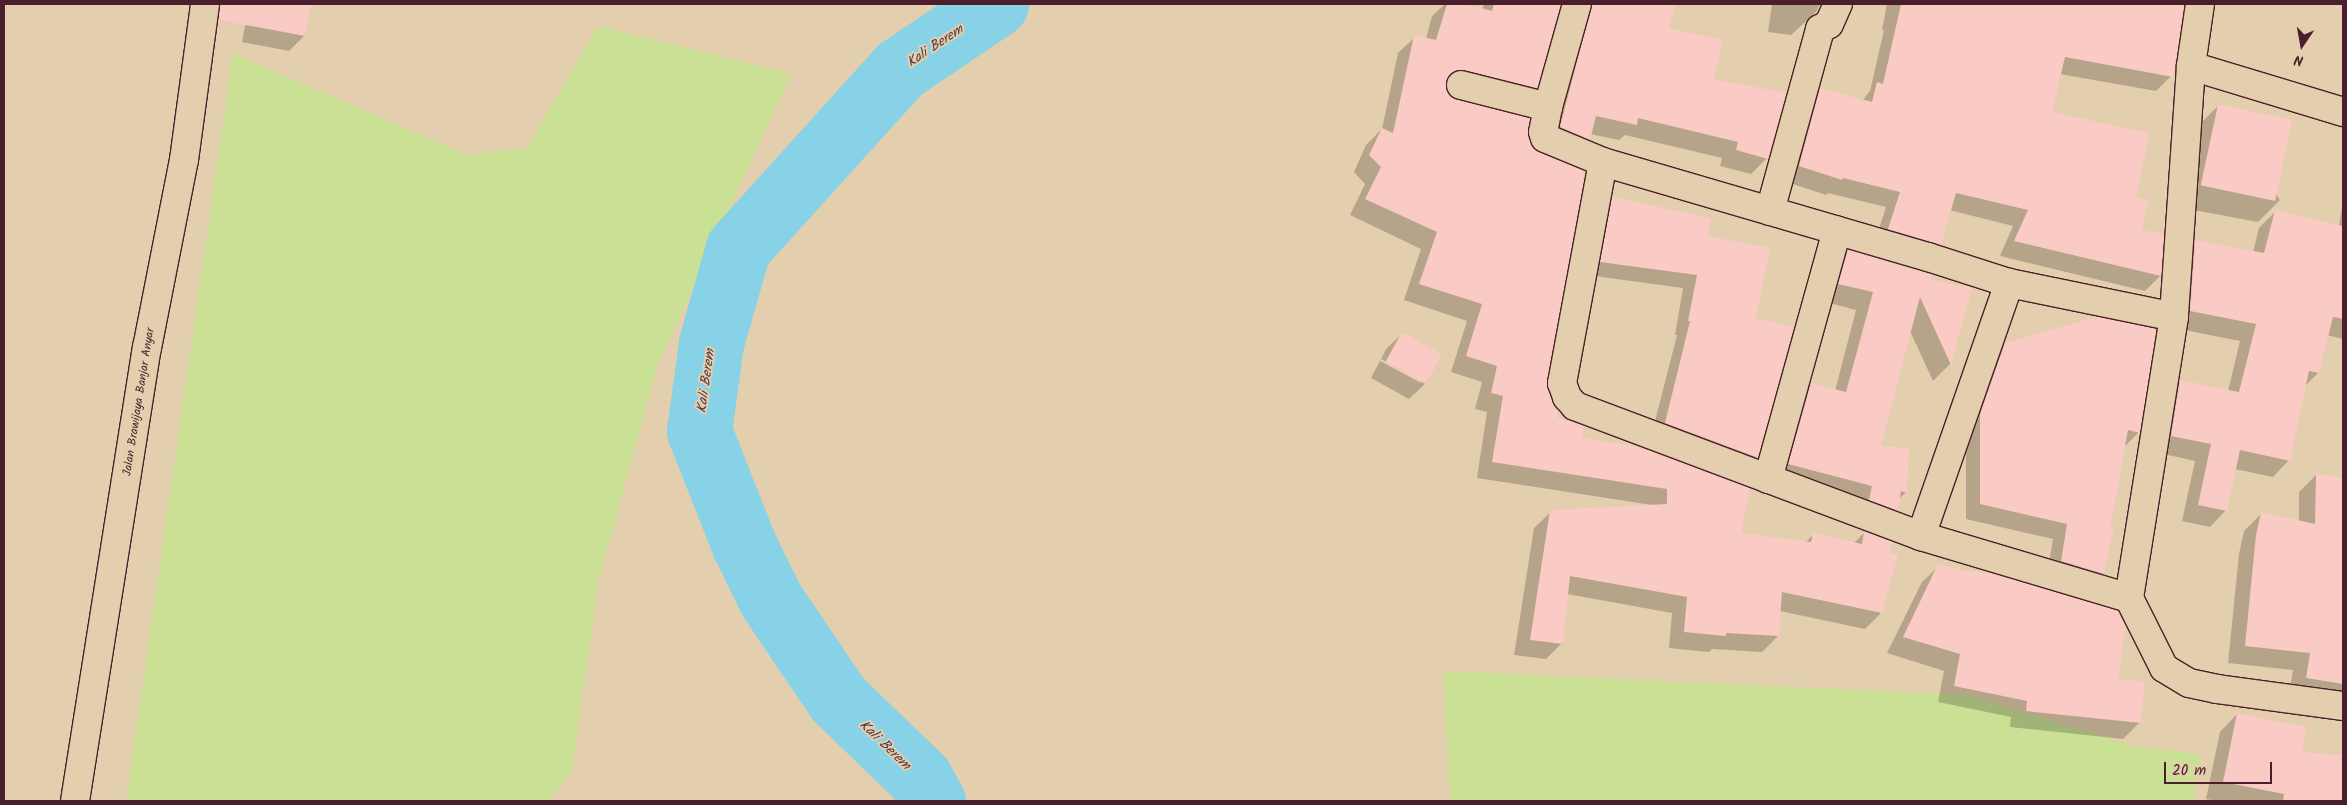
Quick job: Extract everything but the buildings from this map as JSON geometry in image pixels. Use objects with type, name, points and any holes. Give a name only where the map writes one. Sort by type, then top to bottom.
[{"type":"street","name":"Jalan Brawijaya Banjar Anyar","points":[[74,801],[147,348],[184,160],[205,4]]},
{"type":"street","points":[[1577,4],[1548,107],[1543,132],[1545,138],[1603,162],[1837,230],[2008,283],[2174,317]]},
{"type":"street","points":[[1770,211],[1820,29],[1829,24],[1838,4]]},
{"type":"street","points":[[2200,4],[2191,66],[2174,317],[2129,598],[2164,668],[2189,683],[2217,690],[2343,706]]},
{"type":"street","points":[[2191,66],[2343,112]]},
{"type":"street","points":[[1461,85],[1548,107]]},
{"type":"street","points":[[1603,162],[1562,383],[1567,397],[1575,406],[1921,536],[2129,598]]},
{"type":"street","points":[[1768,479],[1837,230]]},
{"type":"street","points":[[1921,536],[2008,283]]},
{"type":"green space","points":[[598,26],[791,74],[658,364],[599,579],[572,769],[548,801],[126,801],[233,53],[467,155],[527,148]]},
{"type":"green space","points":[[1443,671],[1968,695],[2137,747],[2201,754],[2193,801],[1450,801]]},
{"type":"waterway","name":"Kali Berem","points":[[933,801],[920,778],[838,699],[771,600],[744,545],[699,431],[711,343],[738,248],[900,69],[996,4]]}]
